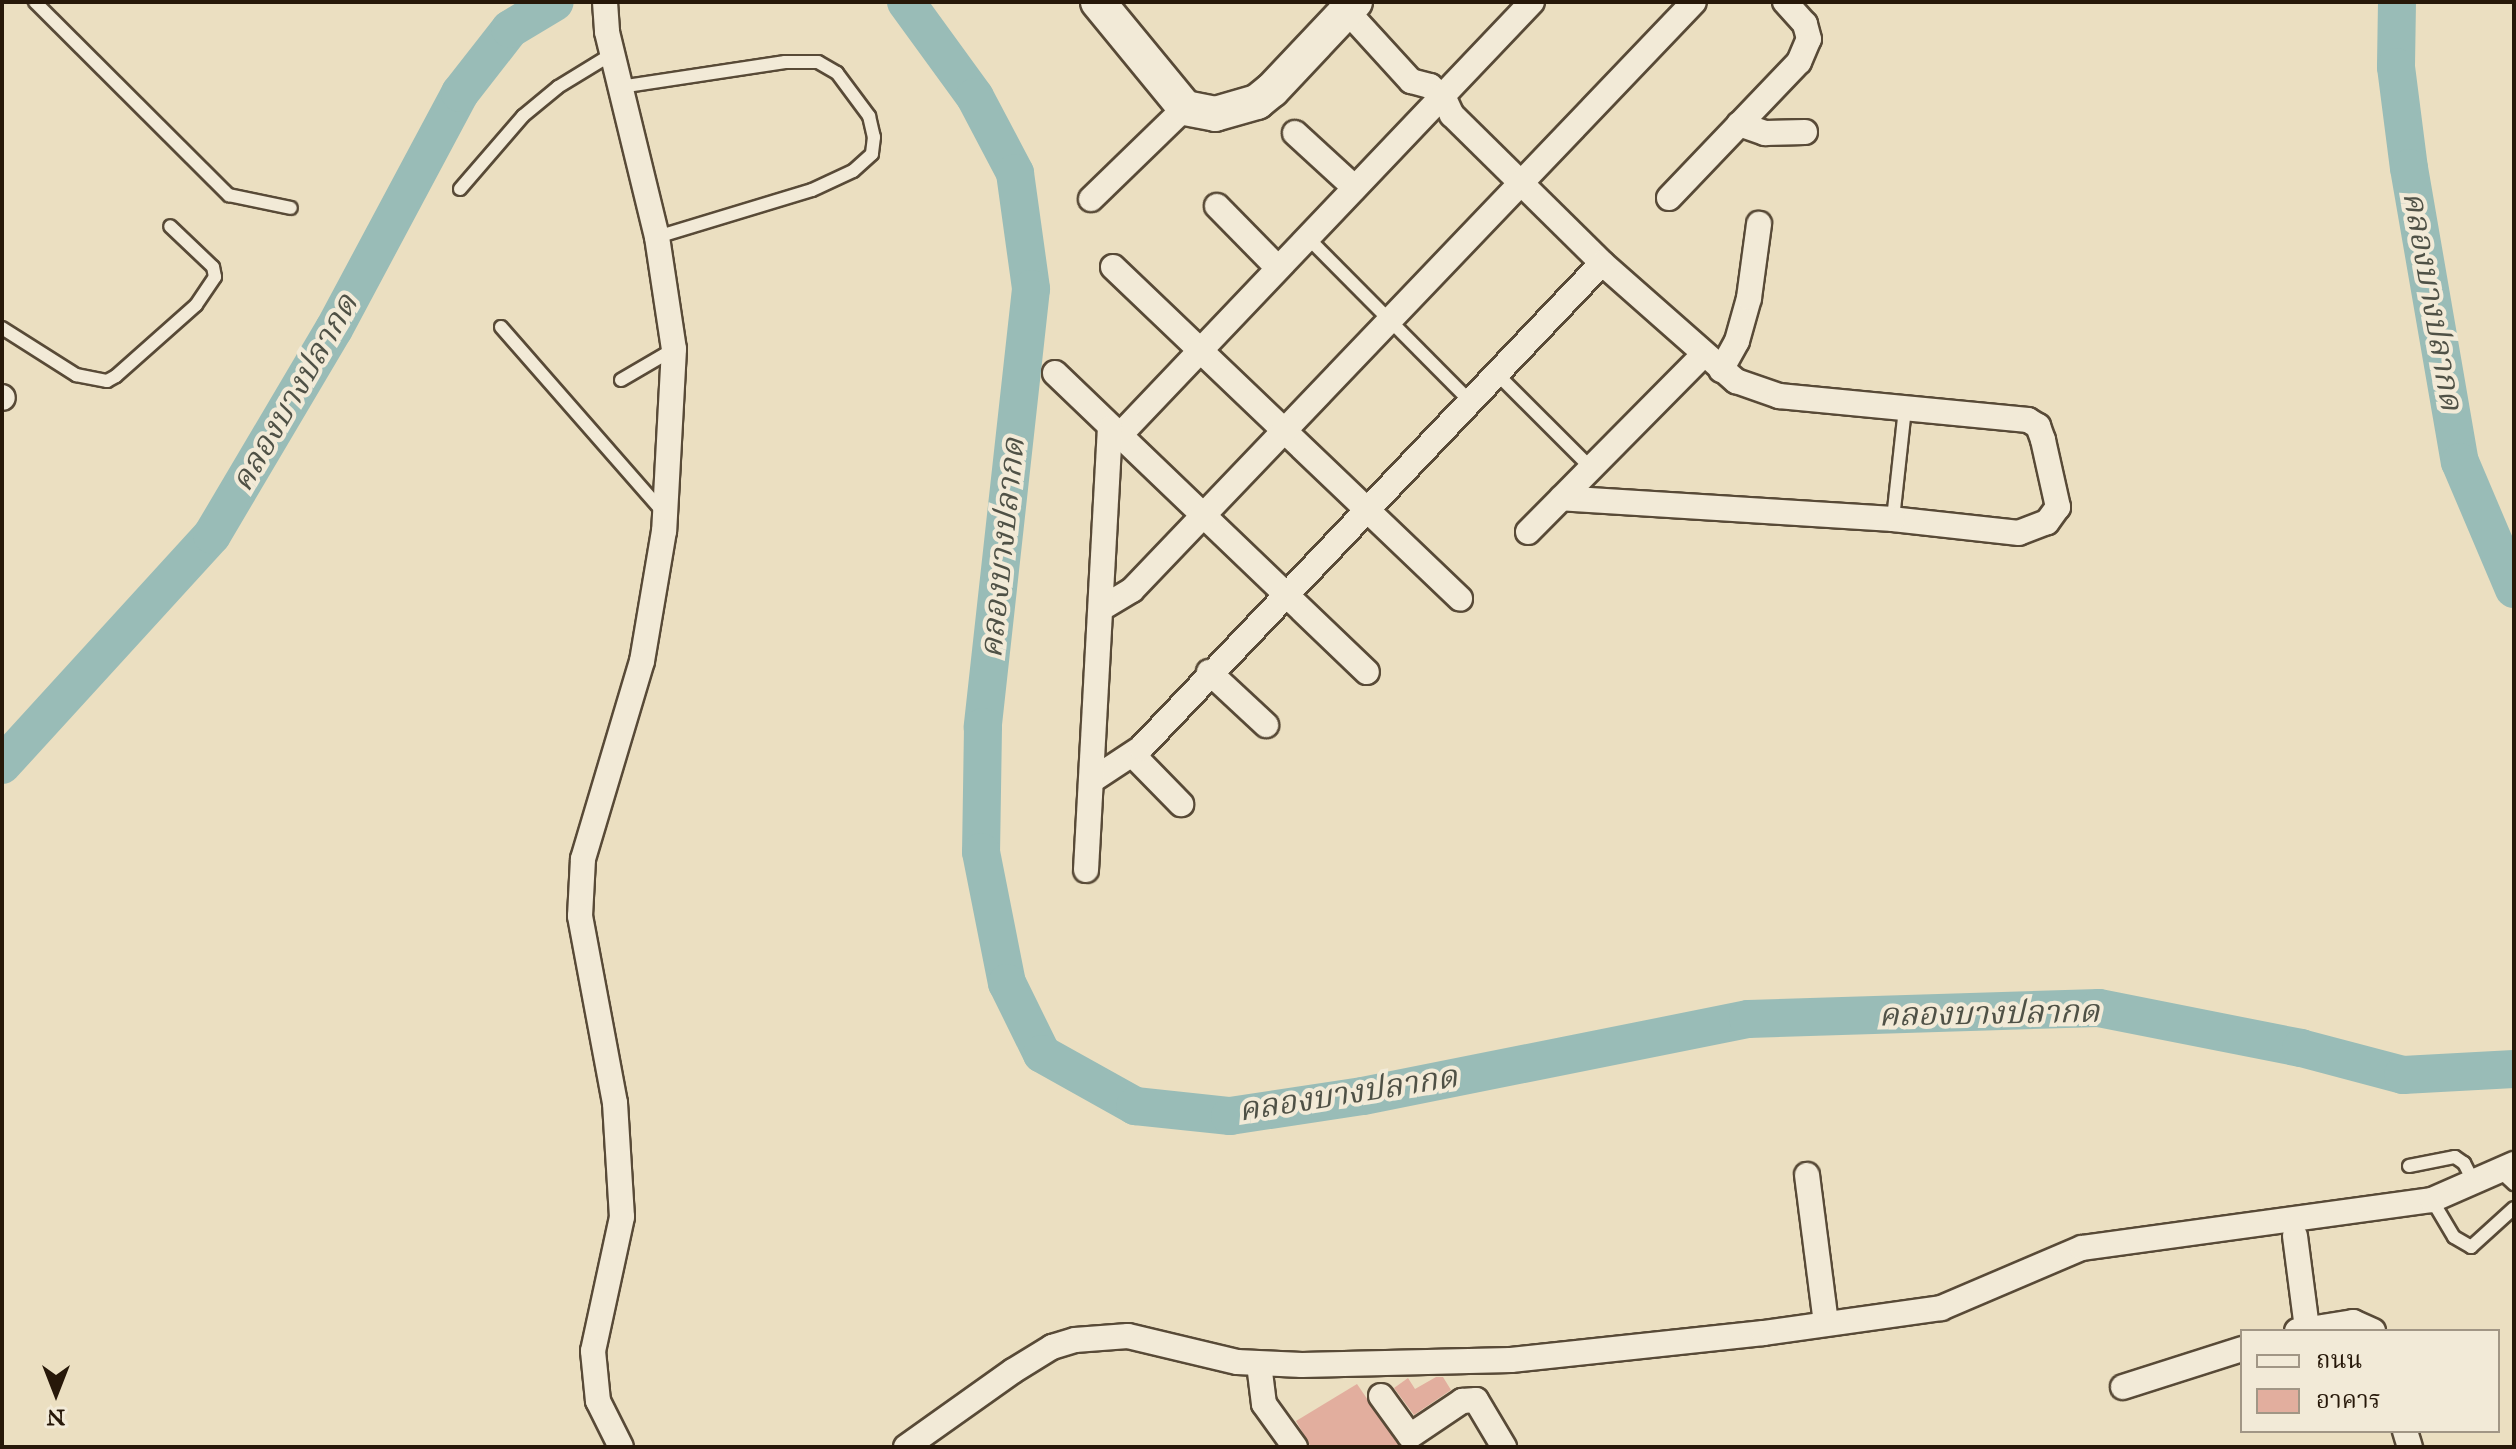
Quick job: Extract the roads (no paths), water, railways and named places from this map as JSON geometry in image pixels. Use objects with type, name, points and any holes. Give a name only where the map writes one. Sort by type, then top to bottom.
[{"type":"street","points":[[605,2],[610,43],[657,237],[674,349],[665,514],[642,661],[583,859],[580,916],[615,1103],[622,1217],[593,1351],[598,1401],[621,1447]]},
{"type":"street","points":[[1098,2],[1185,108],[1215,114],[1257,102],[1351,6],[1411,81],[1414,98],[1442,109],[1602,263],[1712,363],[1752,389],[1779,396],[2028,420],[2038,426],[2058,507],[2047,522],[2019,533],[1893,519],[1562,498]]},
{"type":"street","points":[[1086,870],[1114,432],[1201,352],[1355,188],[1442,109],[1532,2]]},
{"type":"street","points":[[1669,198],[1739,124],[1776,91],[1805,50],[1805,24],[1785,2]]},
{"type":"street","points":[[1102,608],[1132,590],[1520,185],[1686,5]]},
{"type":"street","points":[[1091,199],[1185,108]]},
{"type":"street","points":[[1739,124],[1765,133],[1805,132]]},
{"type":"street","points":[[1295,133],[1355,188]]},
{"type":"street","points":[[1217,206],[1278,268]]},
{"type":"street","points":[[1528,532],[1591,468],[1737,341],[1749,298],[1759,224]]},
{"type":"street","points":[[1091,781],[1133,755],[1602,263]]},
{"type":"street","points":[[1113,267],[1285,432],[1370,508],[1460,599]]},
{"type":"street","points":[[1055,373],[1367,672]]},
{"type":"street","points":[[1209,672],[1266,725]]},
{"type":"street","points":[[1133,755],[1181,804]]},
{"type":"street","points":[[906,1447],[1013,1371],[1052,1347],[1075,1340],[1128,1336],[1259,1364],[1511,1360],[1941,1308],[2082,1248],[2432,1200],[2510,1173]]},
{"type":"street","points":[[1807,1175],[1826,1323]]},
{"type":"street","points":[[2295,1236],[2302,1329],[2353,1322],[2369,1329]]},
{"type":"street","points":[[2123,1387],[2240,1350]]},
{"type":"street","points":[[1259,1364],[1261,1398],[1295,1447]]},
{"type":"street","points":[[1381,1396],[1401,1442],[1469,1399],[1476,1400],[1504,1447]]},
{"type":"lane","points":[[35,2],[229,195],[291,208]]},
{"type":"lane","points":[[460,189],[523,116],[610,43]]},
{"type":"lane","points":[[620,87],[785,62],[818,62],[837,73],[869,116],[874,137],[872,154],[853,171],[812,190],[657,237]]},
{"type":"lane","points":[[2,328],[76,375],[107,381],[116,376],[196,305],[215,277],[213,267],[170,226]]},
{"type":"lane","points":[[1308,238],[1471,402]]},
{"type":"lane","points":[[501,327],[665,514]]},
{"type":"lane","points":[[621,380],[674,349]]},
{"type":"lane","points":[[1498,375],[1591,468]]},
{"type":"lane","points":[[1893,519],[1905,409]]},
{"type":"lane","points":[[2409,1166],[2455,1157],[2464,1163],[2475,1185]]},
{"type":"lane","points":[[2432,1200],[2454,1237],[2471,1247],[2514,1208]]},
{"type":"waterway","name":"คลองบางปลากด","points":[[2,765],[212,535],[334,329],[460,93],[510,29],[555,2]]},
{"type":"waterway","name":"คลองบางปลากด","points":[[906,2],[975,97],[1015,173],[1031,289],[983,727],[981,852],[1007,983],[1042,1054],[1135,1106],[1230,1116],[1363,1096],[1748,1019],[2099,1008],[2301,1048],[2403,1075],[2514,1069]]},
{"type":"waterway","name":"คลองบางปลากด","points":[[2397,2],[2396,67],[2409,168],[2460,462],[2514,589]]}]
